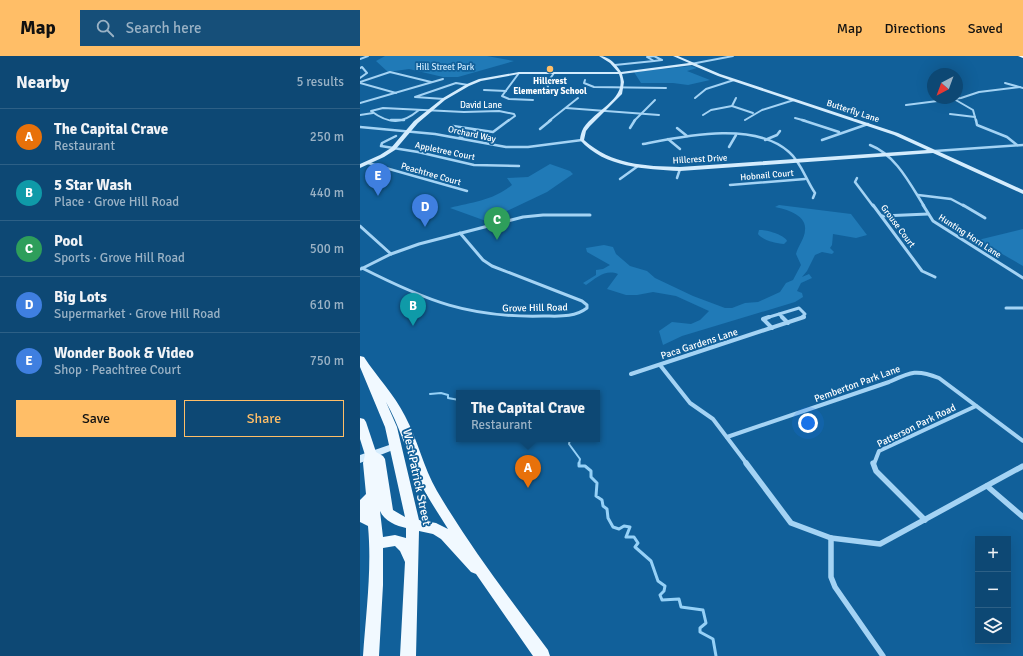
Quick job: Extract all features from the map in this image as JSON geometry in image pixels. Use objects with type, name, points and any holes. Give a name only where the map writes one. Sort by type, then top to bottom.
[{"type":"main road","name":"West Patrick Street","points":[[360,359],[369,373],[392,427],[395,446],[414,524],[408,656]]},
{"type":"main road","points":[[369,373],[384,390],[400,416],[430,490],[492,586],[542,656]]},
{"type":"main road","points":[[360,422],[365,457],[369,463],[376,544],[376,585],[371,656]]},
{"type":"main road","points":[[365,457],[379,459],[388,513],[400,521],[436,529],[446,535],[492,586]]},
{"type":"main road","points":[[360,509],[372,496]]},
{"type":"main road","points":[[360,516],[374,523]]},
{"type":"main road","points":[[376,544],[394,540],[404,544],[413,566]]},
{"type":"street","points":[[360,59],[368,56]]},
{"type":"street","points":[[582,140],[584,131],[588,125],[620,94],[623,88],[623,79],[615,65],[601,56]]},
{"type":"street","points":[[615,65],[655,61],[662,60],[654,56],[647,57],[655,61]]},
{"type":"street","name":"Butterfly Lane","points":[[675,56],[734,80],[868,124],[935,151],[1023,192]]},
{"type":"street","points":[[360,166],[393,149],[428,110],[444,99],[468,85],[492,77],[519,73],[619,73],[708,61],[733,56]]},
{"type":"street","points":[[360,68],[362,67],[367,73],[360,78]]},
{"type":"street","points":[[360,83],[390,72],[431,82]]},
{"type":"street","points":[[519,73],[502,96],[505,98],[534,100]]},
{"type":"street","points":[[548,87],[547,83],[554,73]]},
{"type":"street","points":[[360,78],[369,79]]},
{"type":"street","points":[[360,103],[443,79]]},
{"type":"street","points":[[585,80],[584,84],[590,87],[666,88]]},
{"type":"street","points":[[695,98],[706,90],[734,80]]},
{"type":"street","points":[[360,83],[396,93]]},
{"type":"street","points":[[444,99],[415,97],[456,83],[468,85]]},
{"type":"street","points":[[1005,83],[1022,88]]},
{"type":"street","points":[[963,96],[979,92],[1022,88]]},
{"type":"street","points":[[484,90],[506,91]]},
{"type":"street","points":[[540,129],[578,98]]},
{"type":"street","points":[[732,106],[736,98]]},
{"type":"street","points":[[630,128],[631,124],[656,100]]},
{"type":"street","points":[[745,120],[753,113],[766,107],[794,100]]},
{"type":"street","points":[[906,106],[927,101]]},
{"type":"street","points":[[963,104],[973,110],[976,123],[980,127],[1007,137],[1018,145]]},
{"type":"street","points":[[703,115],[711,110],[732,106],[753,113]]},
{"type":"street","points":[[373,113],[371,111],[383,108],[428,110]]},
{"type":"street","points":[[566,108],[659,115]]},
{"type":"street","points":[[360,115],[373,113],[380,118],[403,121],[419,110]]},
{"type":"street","name":"David Lane","points":[[428,110],[499,111],[514,114],[515,116],[493,132],[453,126]]},
{"type":"street","points":[[950,114],[975,117]]},
{"type":"street","points":[[794,118],[839,133]]},
{"type":"street","points":[[822,140],[868,124]]},
{"type":"street","name":"Orchard Way","points":[[360,127],[408,131],[459,138],[498,147],[515,148],[582,140]]},
{"type":"street","points":[[360,131],[366,128]]},
{"type":"street","points":[[677,128],[687,136]]},
{"type":"street","name":"David Lane","points":[[459,138],[479,130]]},
{"type":"street","points":[[764,140],[777,135],[780,131]]},
{"type":"street","points":[[643,144],[707,134],[736,135],[764,140],[780,146],[789,152],[815,193],[813,198]]},
{"type":"street","points":[[729,147],[736,135]]},
{"type":"street","points":[[393,149],[382,147],[381,144],[396,136]]},
{"type":"street","name":"Hillcrest Drive","points":[[582,140],[593,151],[603,156],[638,166],[680,169],[935,151]]},
{"type":"street","points":[[668,140],[680,149]]},
{"type":"street","name":"Hunting Horn Lane","points":[[870,144],[878,148],[901,169],[933,221],[946,231],[1023,278]]},
{"type":"street","points":[[935,151],[1023,145]]},
{"type":"street","name":"Appletree Court","points":[[393,149],[418,152],[474,165],[519,166]]},
{"type":"street","name":"Peachtree Court","points":[[368,163],[467,192]]},
{"type":"street","points":[[620,179],[638,166]]},
{"type":"street","points":[[677,178],[680,169]]},
{"type":"street","name":"Grouse Court","points":[[857,178],[855,182],[922,271],[935,277]]},
{"type":"street","name":"Hobnail Court","points":[[730,186],[805,179]]},
{"type":"street","points":[[918,195],[951,200],[985,218]]},
{"type":"street","points":[[882,216],[928,214]]},
{"type":"street","name":"Grove Hill Road","points":[[361,269],[391,254],[460,232],[532,216],[590,215]]},
{"type":"street","points":[[360,226],[391,254]]},
{"type":"street","name":"Grove Hill Road","points":[[361,269],[426,300],[449,308],[476,314],[535,317],[571,315],[587,308],[587,304],[582,301],[489,264],[460,232]]},
{"type":"street","name":"Paca Gardens Lane","points":[[631,374],[788,323],[804,317],[805,314],[799,308],[764,319],[772,328]]},
{"type":"street","points":[[1006,308],[1023,308]]},
{"type":"street","points":[[779,314],[788,323]]},
{"type":"street","points":[[660,365],[690,403],[713,419],[791,523],[831,538],[880,544],[1023,466]]},
{"type":"street","name":"Pemberton Park Lane","points":[[727,436],[798,414],[889,382],[911,372],[926,373],[939,378],[1023,441]]},
{"type":"street","name":"Patterson Park Road","points":[[925,520],[876,471],[873,466],[873,460],[879,451],[976,406]]},
{"type":"street","points":[[365,457],[395,446]]},
{"type":"street","points":[[987,486],[1023,517]]},
{"type":"street","points":[[831,538],[831,577],[835,587],[883,656]]},
{"type":"green space","name":"Hill Street Park","points":[[385,56],[487,56],[514,61],[458,77],[443,77],[409,69],[388,72],[376,61]]},
{"type":"green space","points":[[691,66],[697,68],[687,71],[710,80],[688,85],[673,83],[641,83],[634,72]]},
{"type":"green space","points":[[550,164],[570,171],[573,174],[547,192],[486,221],[450,208],[490,198],[512,185],[507,178],[528,177]]},
{"type":"green space","points":[[779,205],[851,214],[867,235],[856,238],[833,234],[832,245],[830,248],[834,252],[832,254],[822,252],[815,255],[807,271],[802,277],[809,274],[812,278],[801,283],[797,291],[802,293],[803,297],[795,302],[682,336],[663,345],[659,331],[672,322],[691,324],[700,320],[709,311],[676,296],[653,292],[637,295],[626,295],[607,289],[618,274],[614,273],[606,273],[586,285],[583,283],[596,275],[596,270],[603,269],[610,265],[587,252],[586,248],[604,245],[613,247],[616,254],[630,266],[647,271],[655,278],[693,296],[725,308],[732,308],[745,303],[758,302],[780,292],[786,283],[793,280],[801,265],[796,254],[804,236],[805,225],[803,220],[795,214],[785,209],[775,207]]},
{"type":"green space","points":[[1023,229],[1023,266],[978,240]]},
{"type":"green space","points":[[759,230],[766,230],[774,233],[783,237],[787,241],[784,244],[766,240],[758,234]]},
{"type":"waterway","points":[[430,394],[441,393],[448,395],[448,398],[456,399]]},
{"type":"waterway","points":[[569,442],[569,444],[580,459],[579,464]]},
{"type":"waterway","points":[[579,464],[579,466],[585,466],[591,471],[591,477],[597,483],[596,496],[602,500],[603,506],[607,509],[608,518],[613,527],[619,529],[624,526],[630,527],[626,537],[634,537],[638,543],[635,547],[651,561],[658,581],[665,586],[664,591],[660,595],[662,600],[679,599],[681,607],[703,610],[706,623],[700,628],[700,632],[713,639],[716,656]]},
{"type":"place","name":"Hillcrest Elementary School","points":[[550,69]]},
{"type":"place","name":"Wonder Book & Video","points":[[378,196]]},
{"type":"place","name":"Big Lots","points":[[425,227]]},
{"type":"place","name":"Pool","points":[[497,240]]},
{"type":"place","name":"5 Star Wash","points":[[413,326]]},
{"type":"place","name":"The Capital Crave","points":[[528,488]]}]
